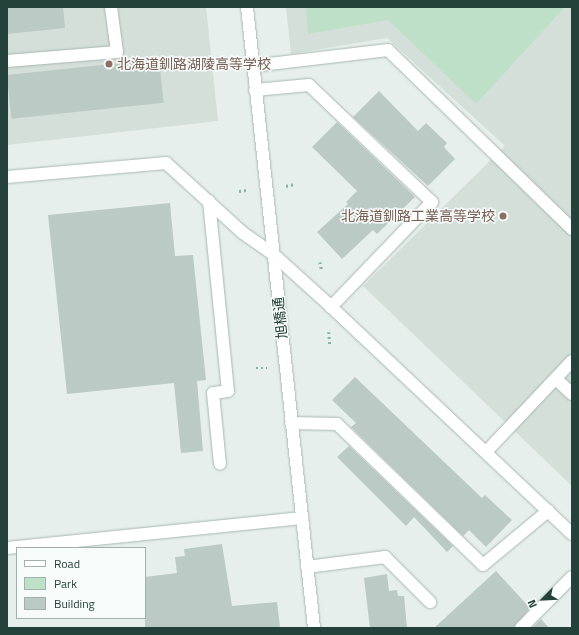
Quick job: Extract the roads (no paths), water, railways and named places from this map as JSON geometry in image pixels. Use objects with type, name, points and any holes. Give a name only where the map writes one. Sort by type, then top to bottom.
[{"type":"street","points":[[7,61],[117,52],[111,7]]},
{"type":"street","name":"旭橋通","points":[[247,7],[252,66],[314,628]]},
{"type":"street","points":[[252,66],[388,50],[572,229]]},
{"type":"street","points":[[255,90],[309,84],[432,202],[331,307]]},
{"type":"street","points":[[7,177],[166,163],[243,233],[273,254],[572,534]]},
{"type":"street","points":[[209,201],[228,391],[213,393],[220,464]]},
{"type":"street","points":[[486,452],[572,361]]},
{"type":"street","points":[[556,378],[572,394]]},
{"type":"street","points":[[291,422],[337,424],[483,565],[548,511]]},
{"type":"street","points":[[17,547],[302,518]]},
{"type":"street","points":[[307,567],[385,557],[430,602]]},
{"type":"street","points":[[521,628],[572,577]]},
{"type":"place","name":"北海道釧路湖陵高等学校","points":[[109,64]]},
{"type":"place","name":"北海道釧路工業高等学校","points":[[503,216]]}]
